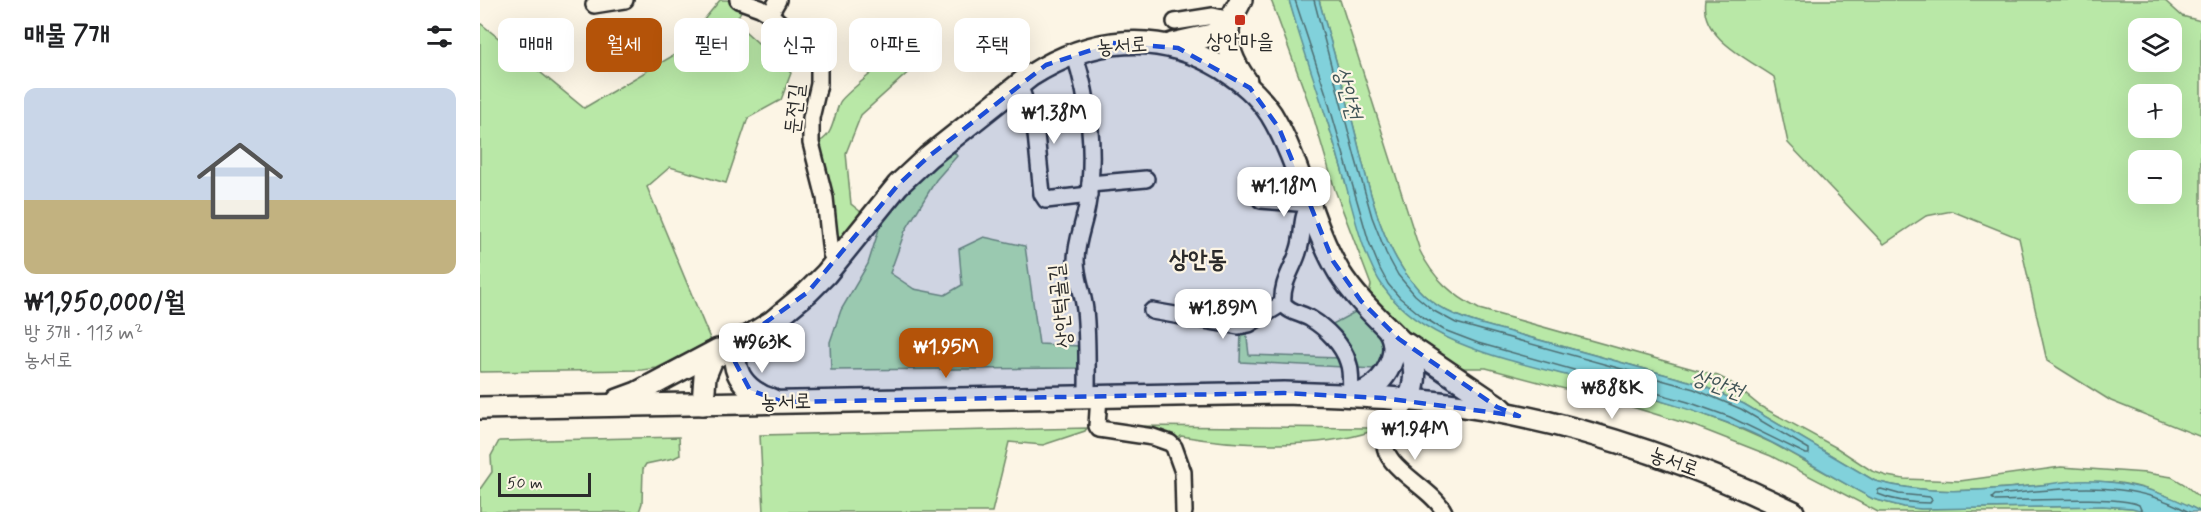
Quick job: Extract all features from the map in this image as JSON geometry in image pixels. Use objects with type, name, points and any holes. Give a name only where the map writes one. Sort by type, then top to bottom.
[{"type":"street","points":[[594,5],[625,0]]},
{"type":"street","name":"둔전길","points":[[738,0],[763,8],[811,51],[819,65],[819,84],[811,118],[811,143],[825,198],[831,254],[836,261]]},
{"type":"street","points":[[763,8],[778,0]]},
{"type":"street","points":[[1209,60],[1241,0]]},
{"type":"street","points":[[1174,22],[1213,16],[1230,22]]},
{"type":"street","points":[[1163,44],[1206,38],[1218,33],[1230,22]]},
{"type":"street","points":[[1230,22],[1228,38],[1230,52],[1250,88]]},
{"type":"street","name":"농서로","points":[[703,404],[705,376],[709,364],[720,353],[771,322],[808,292],[898,185],[928,157],[1046,65],[1074,52],[1113,43],[1149,42],[1178,48],[1209,60],[1250,88],[1271,114],[1340,272],[1361,301],[1409,350],[1413,359],[1415,380],[1409,400]]},
{"type":"street","name":"상안턱골길","points":[[1074,52],[1088,105],[1089,190],[1076,257],[1077,283],[1084,306],[1093,397],[1099,429],[1153,437],[1165,440],[1174,447],[1183,472],[1184,512]]},
{"type":"street","points":[[1019,84],[1036,134],[1042,194],[1046,200],[1146,179]]},
{"type":"street","points":[[1261,200],[1310,204],[1305,214],[1299,252],[1284,284],[1283,303],[1290,310],[1311,319],[1326,330],[1335,341],[1348,361],[1351,395],[1371,389],[1380,380],[1391,361],[1395,345],[1393,333]]},
{"type":"street","points":[[1152,311],[1239,326],[1249,324],[1283,303]]},
{"type":"street","points":[[1393,333],[1497,407],[1519,416]]},
{"type":"street","points":[[744,338],[738,345],[735,356],[740,376],[757,395],[783,402]]},
{"type":"street","points":[[588,406],[606,404],[638,393],[678,370],[744,338]]},
{"type":"street","name":"농서로","points":[[480,408],[1284,393],[1351,395],[1482,409],[1553,424],[1701,470],[1793,512]]},
{"type":"street","points":[[1409,400],[1386,435],[1386,449],[1398,468],[1437,499],[1444,512]]},
{"type":"highlighted area","points":[[1113,43],[1178,48],[1250,88],[1279,128],[1333,261],[1361,301],[1399,339],[1497,407],[1519,416],[1383,398],[1284,393],[783,402],[750,390],[735,362],[744,338],[808,292],[898,185],[928,157],[1046,65]]},
{"type":"green space","points":[[720,0],[744,6],[737,18],[705,18]]},
{"type":"green space","points":[[1271,0],[1289,0],[1364,244],[1383,287],[1442,335],[1523,363],[1686,408],[1727,423],[1772,443],[1873,499],[1904,507],[1921,509],[2103,506],[2132,508],[2147,512],[1878,512],[1771,456],[1697,427],[1629,406],[1486,368],[1462,368],[1408,333],[1369,295],[1371,285],[1335,190],[1312,112]]},
{"type":"green space","points":[[1319,0],[1340,0],[1420,251],[1437,278],[1469,304],[1479,309],[1718,376],[1730,382],[1760,406],[1837,448],[1872,471],[1887,476],[1904,479],[1960,481],[2061,467],[2146,473],[2172,477],[2184,484],[2201,499],[2201,512],[2158,492],[2111,482],[1952,491],[1913,488],[1875,481],[1744,404],[1696,383],[1481,324],[1439,307],[1418,289],[1404,271],[1383,231],[1375,209]]},
{"type":"green space","points":[[1705,0],[2164,0],[2182,16],[2201,21],[2201,437],[2111,401],[2047,361],[2019,238],[1952,211],[1926,216],[1884,244],[1788,143],[1774,77],[1728,46],[1717,36],[1705,13]]},
{"type":"green space","points":[[480,23],[498,38],[498,72],[540,72],[584,108],[645,72],[662,72],[662,62],[674,55],[674,72],[749,72],[749,35],[761,46],[761,72],[791,73],[781,100],[748,118],[726,183],[670,167],[647,187],[711,341],[657,368],[480,372]]},
{"type":"green space","points":[[872,72],[908,72],[861,115],[846,153],[851,204],[861,212],[836,243],[815,143],[826,137],[840,102]]},
{"type":"green space","points":[[949,151],[953,151],[957,156],[936,180],[905,231],[890,273],[914,289],[945,295],[962,285],[959,249],[984,237],[1025,246],[1039,344],[1080,346],[1080,365],[1077,368],[831,370],[830,342],[841,310],[868,264],[879,229],[877,225],[912,186]]},
{"type":"green space","points":[[1357,311],[1380,333],[1386,352],[1376,369],[1356,368],[1327,327]]},
{"type":"green space","points":[[1241,330],[1246,330],[1249,355],[1340,358],[1343,367],[1240,362]]},
{"type":"green space","points":[[1132,426],[1370,428],[1372,431],[1328,441],[1251,444],[1181,436],[1176,441]]},
{"type":"green space","points":[[1087,428],[1085,431],[1043,445],[1009,442],[992,512],[764,512],[760,435]]},
{"type":"green space","points":[[679,437],[680,455],[646,464],[643,469],[642,503],[639,512],[480,512],[480,489],[492,472],[491,456],[499,441]]},
{"type":"water","points":[[1289,0],[1319,0],[1375,209],[1383,231],[1392,252],[1418,289],[1432,302],[1447,311],[1481,324],[1696,383],[1744,404],[1875,481],[1914,488],[1953,491],[2011,488],[2071,481],[2109,482],[2157,492],[2201,512],[2147,512],[2132,508],[2103,506],[1921,509],[1904,507],[1873,499],[1782,448],[1725,422],[1651,398],[1498,357],[1446,337],[1422,324],[1401,308],[1384,288],[1362,243],[1333,140]]},
{"type":"place","name":"상안마을","points":[[1240,20]]},
{"type":"district","name":"상안동","points":[[1198,260]]},
{"type":"water label","name":"상안천","points":[[1347,93]]},
{"type":"water label","name":"상안천","points":[[1717,385]]}]
